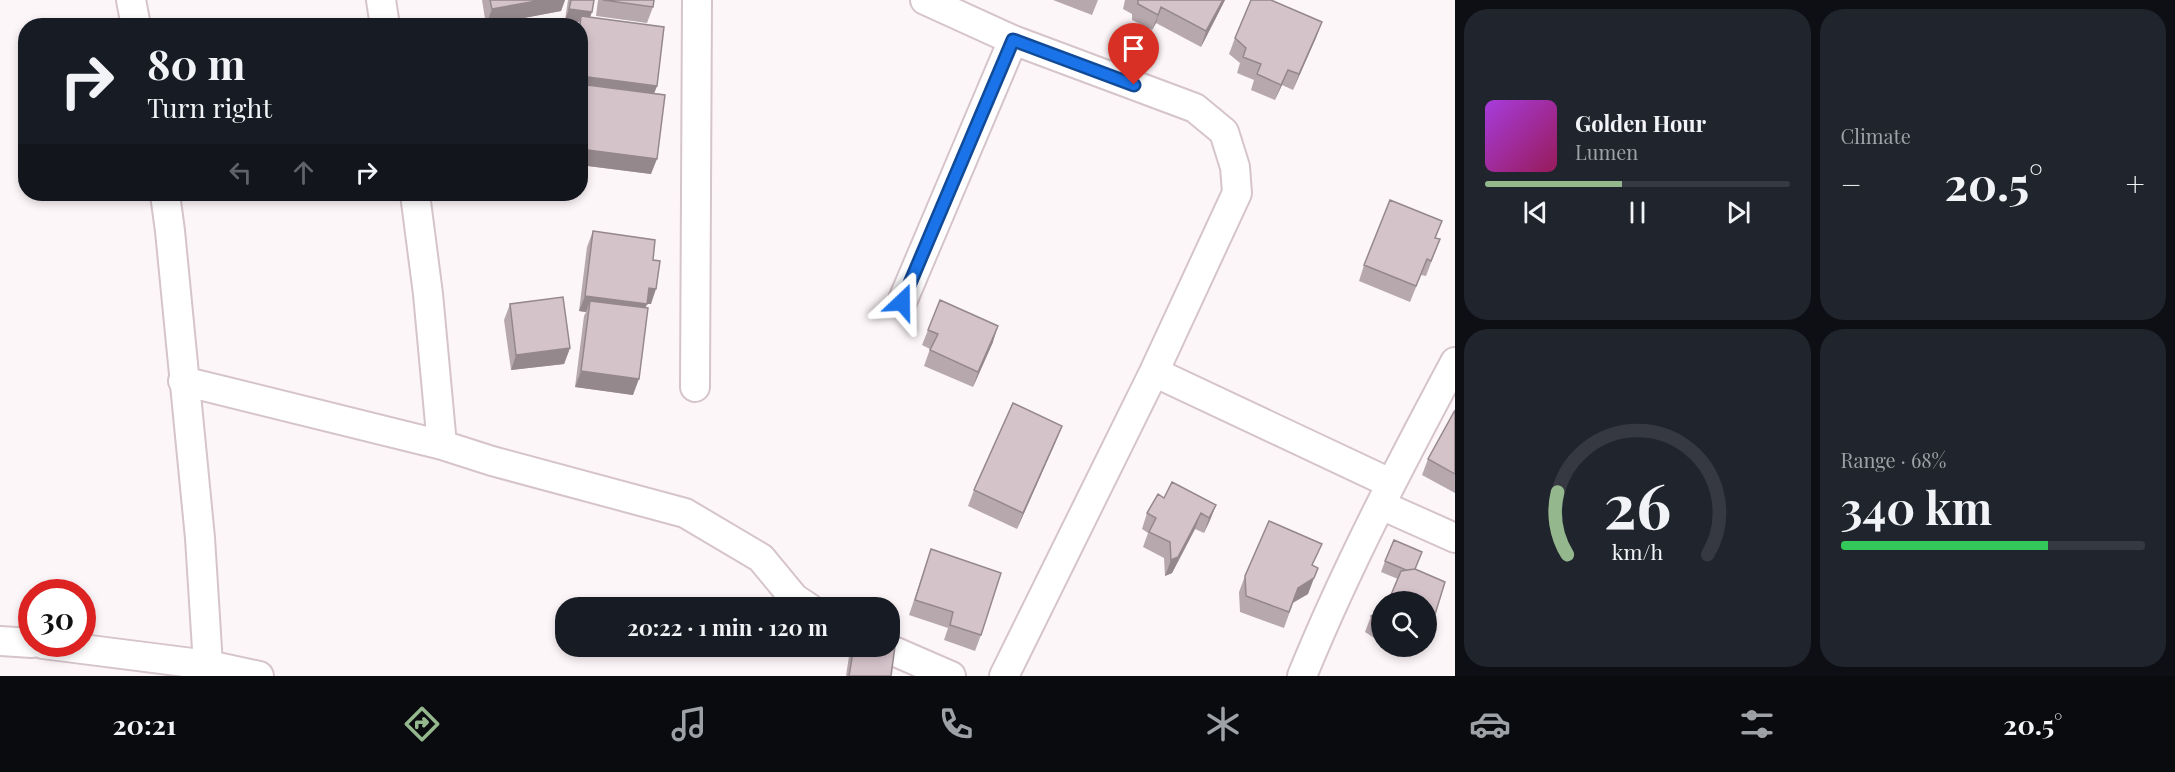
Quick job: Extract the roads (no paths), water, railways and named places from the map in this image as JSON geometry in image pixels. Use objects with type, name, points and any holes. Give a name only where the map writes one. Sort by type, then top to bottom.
[{"type":"street","points":[[131,0],[134,18]]},
{"type":"street","points":[[381,0],[384,18]]},
{"type":"street","points":[[695,387],[697,0]]},
{"type":"street","points":[[925,0],[1013,40],[1195,108],[1224,132],[1236,166],[1237,193],[1154,372],[1004,676]]},
{"type":"street","points":[[902,302],[1013,40]]},
{"type":"street","points":[[166,201],[200,538],[208,665]]},
{"type":"street","points":[[416,201],[428,294],[441,445]]},
{"type":"street","points":[[1302,676],[1327,613],[1455,362]]},
{"type":"street","points":[[1154,372],[1386,494],[1455,538]]},
{"type":"street","points":[[183,381],[441,445],[685,513],[761,558],[793,597]]},
{"type":"street","points":[[0,640],[18,642]]},
{"type":"street","points":[[96,651],[208,665],[259,676]]},
{"type":"street","points":[[900,654],[951,676]]}]
